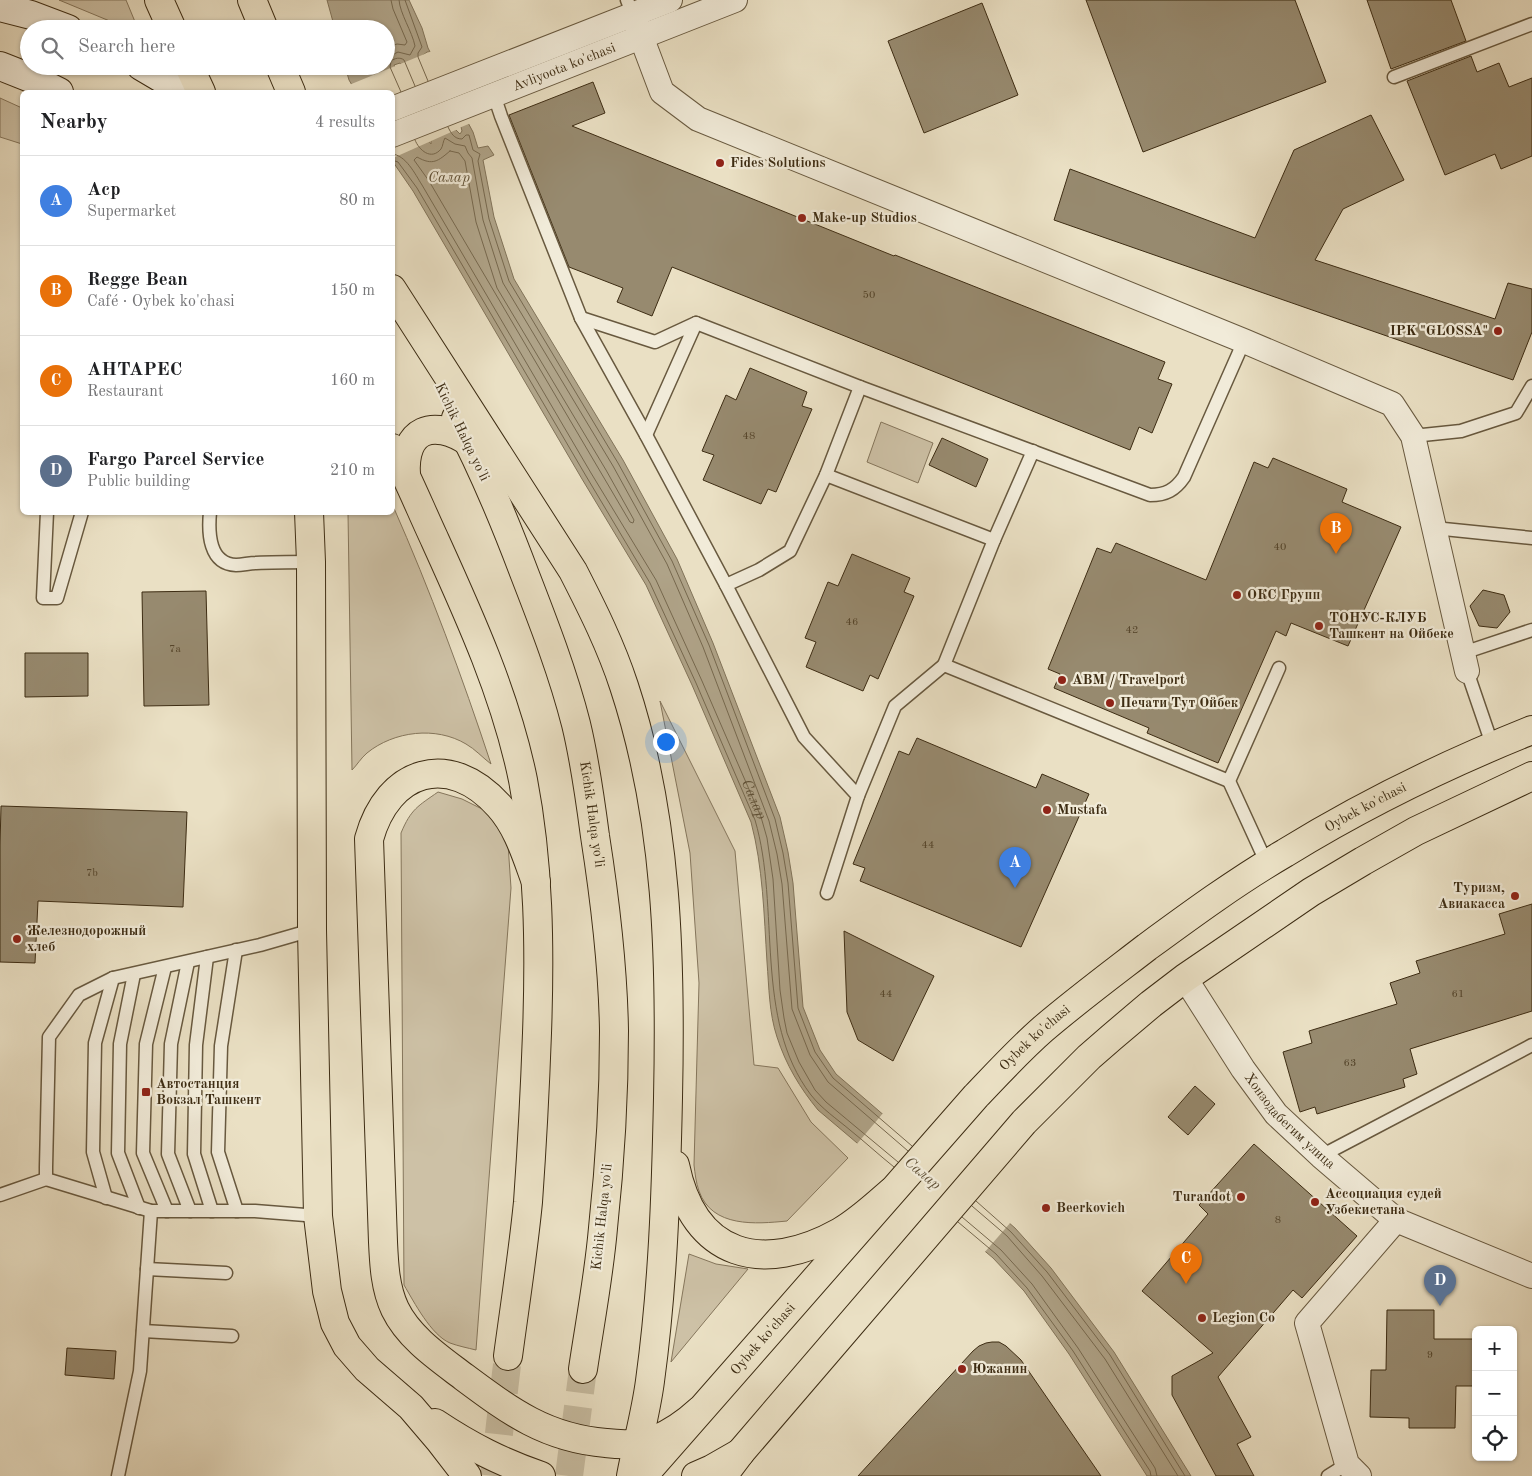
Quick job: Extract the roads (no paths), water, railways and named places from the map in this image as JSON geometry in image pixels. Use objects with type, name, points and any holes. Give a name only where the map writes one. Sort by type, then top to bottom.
[{"type":"main road","points":[[159,0],[168,20]]},
{"type":"main road","points":[[252,0],[260,20]]},
{"type":"main road","points":[[0,7],[44,20]]},
{"type":"main road","points":[[0,66],[20,74]]},
{"type":"main road","points":[[23,75],[54,90]]},
{"type":"main road","points":[[156,75],[182,90]]},
{"type":"main road","points":[[193,75],[200,90]]},
{"type":"main road","points":[[284,75],[290,90]]},
{"type":"main road","points":[[395,294],[573,571],[609,646],[624,685],[644,759],[662,869],[668,944],[670,1016],[666,1199],[662,1271],[650,1383],[631,1476]]},
{"type":"main road","name":"Kichik Halqa yo'li","points":[[395,303],[469,442],[517,554],[539,611],[568,697],[587,779],[603,887],[614,1031],[610,1133],[603,1229],[583,1369]]},
{"type":"main road","points":[[406,475],[405,461],[408,448],[414,439],[424,433],[434,429],[445,430],[457,434],[469,442]]},
{"type":"main road","points":[[395,454],[475,633],[505,715],[522,777],[531,829],[536,882],[539,989],[535,1081],[527,1204],[508,1356]]},
{"type":"main road","points":[[309,515],[311,562],[312,930],[318,1216],[327,1291],[333,1316],[340,1335],[347,1346],[367,1369],[411,1407],[451,1434],[490,1456],[542,1476]]},
{"type":"main road","name":"Oybek ko'chasi","points":[[643,1476],[976,1096],[1012,1058],[1067,1009],[1174,928],[1267,864],[1340,821],[1388,796],[1532,730]]},
{"type":"main road","points":[[536,882],[522,845],[506,814],[481,790],[453,774],[432,773],[398,788],[382,806],[372,827],[369,839],[384,1267],[388,1289],[394,1308],[404,1324],[418,1340],[444,1362],[520,1417],[538,1426],[568,1437],[593,1442],[637,1444],[655,1440],[685,1423],[699,1411]]},
{"type":"main road","points":[[723,1476],[740,1453],[1024,1122],[1089,1057],[1151,1004],[1185,978],[1311,892],[1416,831],[1532,776]]},
{"type":"main road","points":[[668,1093],[674,1162],[686,1204],[704,1229],[731,1248],[748,1253],[766,1255],[803,1248],[842,1231],[868,1213],[892,1192]]},
{"type":"main road","points":[[411,1407],[466,1476]]},
{"type":"main road","points":[[696,1476],[740,1453]]},
{"type":"street","name":"Avliyoota ko'chasi","points":[[395,133],[492,96],[634,17],[670,0]]},
{"type":"street","name":"Avliyoota ko'chasi","points":[[395,108],[634,17],[735,0]]},
{"type":"street","points":[[634,17],[662,92],[698,119],[1244,341],[1392,404],[1413,436],[1465,662]]},
{"type":"street","name":"Хонзодабегим улица","points":[[1185,978],[1243,1069],[1276,1114],[1321,1156],[1396,1220],[1532,1276]]},
{"type":"street","points":[[1345,1472],[1307,1323],[1396,1220]]},
{"type":"lane","points":[[1394,77],[1532,24]]},
{"type":"lane","points":[[492,96],[581,318],[726,585],[804,737],[858,796]]},
{"type":"lane","points":[[581,318],[656,342],[696,323],[860,387],[1150,495],[1161,495],[1170,492],[1184,477],[1244,341]]},
{"type":"lane","points":[[646,436],[696,323]]},
{"type":"lane","points":[[1413,436],[1462,431],[1516,413],[1532,386]]},
{"type":"lane","points":[[726,585],[759,570],[790,551],[826,475],[860,387]]},
{"type":"lane","points":[[827,893],[858,796],[895,706],[944,665],[994,540],[1033,451]]},
{"type":"lane","points":[[826,475],[994,540]]},
{"type":"lane","points":[[47,515],[43,598],[57,598],[81,515]]},
{"type":"lane","points":[[210,515],[209,528],[213,550],[223,562],[236,565],[311,562]]},
{"type":"lane","points":[[1434,528],[1532,538]]},
{"type":"lane","points":[[1493,747],[1465,662],[1532,630]]},
{"type":"lane","points":[[944,665],[1229,781],[1267,864]]},
{"type":"lane","points":[[1229,781],[1279,668]]},
{"type":"lane","points":[[46,1180],[48,1037],[79,995],[114,978],[188,962],[312,930]]},
{"type":"lane","points":[[236,950],[221,1046],[218,1152],[237,1211]]},
{"type":"lane","points":[[207,957],[196,1045],[194,1154],[212,1211]]},
{"type":"lane","points":[[188,962],[171,1044],[168,1154],[190,1211]]},
{"type":"lane","points":[[165,966],[146,1044],[143,1153],[167,1211]]},
{"type":"lane","points":[[118,1476],[140,1371],[147,1269],[145,1210],[118,1153],[120,1044],[134,974]]},
{"type":"lane","points":[[106,1198],[93,1152],[95,1043],[114,978]]},
{"type":"lane","points":[[1321,1156],[1532,1045]]},
{"type":"lane","points":[[0,1195],[46,1180],[145,1210],[256,1211],[318,1216]]},
{"type":"lane","points":[[147,1269],[226,1273]]},
{"type":"lane","points":[[143,1331],[232,1336]]},
{"type":"water","name":"Салар","points":[[327,0],[409,0],[422,28],[428,48],[473,132],[478,148],[488,146],[494,155],[483,160],[494,217],[514,279],[623,460],[677,559],[713,643],[780,817],[793,883],[803,1007],[820,1050],[836,1074],[1015,1228],[1051,1268],[1114,1352],[1191,1476],[1147,1476],[1069,1354],[1024,1291],[993,1258],[818,1110],[794,1076],[781,1047],[772,1019],[761,874],[751,822],[692,685],[646,585],[413,191],[395,165],[395,90],[355,90],[348,75],[395,75],[395,67],[431,144],[431,137],[400,63],[395,65],[395,20],[333,20]],"holes":[[[427,52],[430,52],[462,131],[460,134],[455,129],[422,56]]]},
{"type":"tunnel","points":[[494,1476],[508,1356]]},
{"type":"tunnel","points":[[569,1476],[583,1369]]},
{"type":"place","name":"Fides Solutions","points":[[720,163]]},
{"type":"place","name":"Make-up Studios","points":[[802,218]]},
{"type":"place","name":"IPK \"GLOSSA\"","points":[[1498,331]]},
{"type":"place","name":"Regge Bean","points":[[1336,554]]},
{"type":"place","name":"ОКС Групп","points":[[1237,595]]},
{"type":"place","name":"ТОНУС-КЛУБ Ташкент на Ойбеке","points":[[1319,626]]},
{"type":"place","name":"ABM / Travelport","points":[[1062,680]]},
{"type":"place","name":"Печати Тут Ойбек","points":[[1110,703]]},
{"type":"place","name":"Mustafa","points":[[1047,810]]},
{"type":"place","name":"Аср","points":[[1015,888]]},
{"type":"place","name":"Туризм, Авиакасса","points":[[1515,896]]},
{"type":"place","name":"Железнодорожный хлеб","points":[[17,939]]},
{"type":"place","name":"Автостанция Вокзал Ташкент","points":[[146,1092]]},
{"type":"place","name":"Turandot","points":[[1241,1197]]},
{"type":"place","name":"Ассоциация судей Узбекистана","points":[[1315,1202]]},
{"type":"place","name":"Beerkovich","points":[[1046,1208]]},
{"type":"place","name":"АНТАРЕС","points":[[1186,1284]]},
{"type":"place","name":"Fargo Parcel Service","points":[[1440,1306]]},
{"type":"place","name":"Legion Co","points":[[1202,1318]]},
{"type":"place","name":"Южанин","points":[[962,1369]]}]
